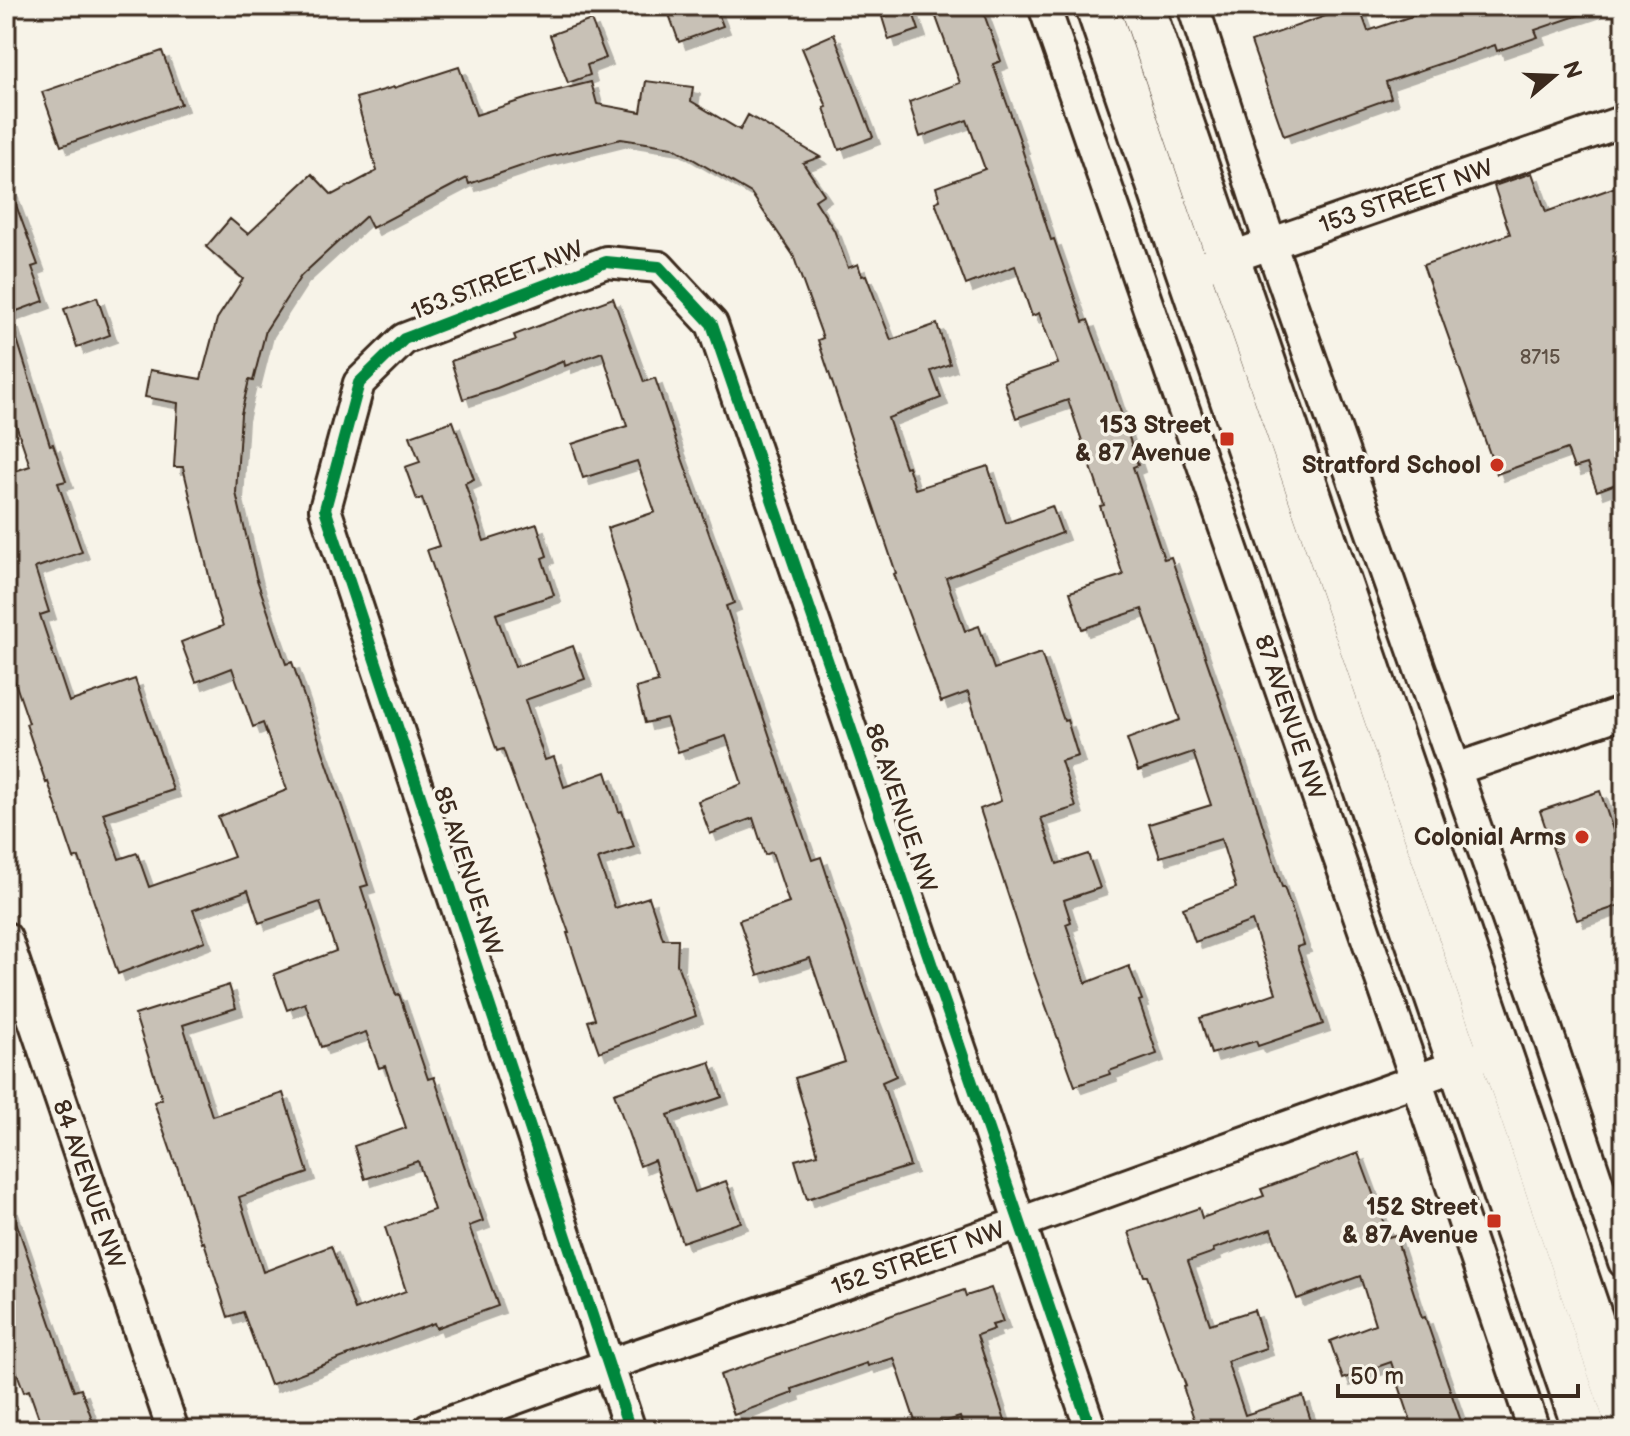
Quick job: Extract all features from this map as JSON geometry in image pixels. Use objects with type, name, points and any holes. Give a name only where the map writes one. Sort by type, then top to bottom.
[{"type":"main road","name":"87 AVENUE NW","points":[[1097,6],[1188,272],[1479,1057],[1624,1415]]},
{"type":"main road","name":"87 AVENUE NW","points":[[1142,6],[1227,259],[1479,1057],[1585,1430]]},
{"type":"street","name":"87 AVENUE NW","points":[[1044,6],[1534,1430]]},
{"type":"street","points":[[1193,6],[1270,243],[1548,1032],[1624,1262]]},
{"type":"street","name":"153 STREET NW","points":[[1188,272],[1624,121]]},
{"type":"street","name":"153 STREET NW","points":[[404,339],[606,262]]},
{"type":"street","name":"86 AVENUE NW","points":[[606,262],[659,267],[712,324],[1091,1430]]},
{"type":"street","name":"85 AVENUE NW","points":[[404,339],[359,383],[325,509],[630,1430]]},
{"type":"street","points":[[1456,769],[1624,712]]},
{"type":"street","name":"84 AVENUE NW","points":[[6,938],[173,1430]]},
{"type":"street","name":"152 STREET NW","points":[[428,1430],[1020,1223],[1479,1057]]},
{"type":"building","points":[[666,6],[715,6],[723,26],[679,42]]},
{"type":"building","points":[[959,6],[981,6],[1001,61],[993,64],[1051,240],[1054,239],[1083,322],[1088,320],[1110,379],[1138,465],[1133,467],[1164,559],[1171,557],[1304,945],[1297,947],[1323,1024],[1258,1046],[1256,1041],[1211,1054],[1200,1018],[1276,993],[1252,921],[1195,942],[1183,908],[1236,888],[1221,839],[1160,857],[1149,824],[1211,805],[1193,752],[1138,771],[1127,739],[1180,720],[1142,609],[1082,629],[1070,592],[1123,575],[1100,506],[1104,505],[1068,400],[1016,418],[1004,382],[1058,364],[1039,313],[1032,316],[1015,266],[966,285],[935,202],[940,200],[936,187],[985,169],[967,120],[920,137],[909,102],[960,83],[935,14]]},
{"type":"building","points":[[1359,6],[1368,31],[1441,6],[1593,6],[1594,10],[1535,30],[1538,37],[1497,51],[1495,45],[1386,82],[1391,98],[1284,136],[1251,42]]},
{"type":"building","points":[[911,7],[919,30],[889,40],[882,17]]},
{"type":"building","points":[[591,20],[606,58],[587,65],[590,75],[568,83],[550,35]]},
{"type":"building","points":[[834,34],[873,137],[839,150],[824,108],[827,107],[802,48]]},
{"type":"building","points":[[162,51],[181,104],[61,146],[42,92]]},
{"type":"building","points":[[459,67],[476,115],[591,82],[597,104],[641,112],[646,81],[693,87],[691,101],[740,130],[748,115],[820,157],[803,163],[824,194],[815,200],[834,230],[848,268],[858,264],[862,276],[866,275],[891,340],[937,324],[950,364],[931,371],[941,398],[888,418],[915,489],[988,466],[1006,523],[1052,506],[1062,533],[946,578],[965,631],[979,626],[994,669],[1041,653],[1078,756],[1061,761],[1076,807],[1041,818],[1057,864],[1088,854],[1100,888],[1064,900],[1071,922],[1066,924],[1086,983],[1129,966],[1157,1054],[1075,1086],[980,809],[1001,801],[968,692],[941,702],[894,574],[818,340],[823,338],[793,255],[751,193],[672,147],[621,139],[545,158],[469,184],[467,178],[372,228],[366,216],[301,276],[266,330],[253,381],[249,380],[241,414],[236,493],[256,577],[286,664],[292,662],[368,885],[361,887],[396,995],[399,994],[428,1079],[434,1077],[483,1221],[469,1226],[498,1306],[436,1328],[434,1323],[270,1385],[243,1312],[228,1317],[154,1102],[162,1099],[135,1015],[229,985],[236,1008],[183,1025],[212,1116],[283,1093],[308,1173],[239,1197],[263,1272],[331,1246],[355,1310],[406,1291],[385,1227],[434,1210],[418,1161],[365,1179],[354,1146],[406,1128],[385,1066],[379,1068],[366,1032],[321,1047],[305,1003],[287,1010],[274,974],[336,951],[320,902],[259,923],[248,890],[193,910],[205,941],[118,974],[79,857],[74,859],[46,783],[6,656],[6,645],[14,642],[6,617],[6,474],[30,466],[12,413],[6,415],[6,324],[12,323],[50,445],[53,444],[66,481],[58,483],[82,552],[35,568],[49,612],[40,615],[69,702],[135,679],[173,790],[103,813],[119,859],[137,853],[149,887],[234,857],[218,817],[287,790],[263,723],[253,727],[232,668],[196,682],[181,642],[223,626],[183,467],[174,467],[178,403],[145,397],[150,370],[201,379],[217,319],[243,279],[206,247],[230,219],[248,234],[312,174],[332,195],[377,171],[356,98]]},
{"type":"building","points":[[1532,173],[1546,212],[1624,184],[1624,481],[1597,491],[1587,464],[1574,468],[1567,449],[1497,474],[1423,265],[1510,234],[1494,186]]},
{"type":"building","points":[[6,186],[9,186],[38,265],[32,267],[44,301],[6,315]]},
{"type":"building","points":[[97,297],[110,335],[77,347],[64,309]]},
{"type":"building","points":[[613,298],[644,382],[655,378],[734,603],[726,606],[785,782],[812,860],[821,857],[896,1076],[882,1082],[910,1166],[807,1199],[795,1160],[818,1154],[795,1078],[845,1062],[810,958],[758,975],[739,920],[789,903],[772,852],[765,855],[753,818],[710,834],[698,801],[742,784],[726,736],[678,752],[666,718],[645,723],[636,688],[658,682],[607,528],[655,512],[637,461],[583,478],[572,444],[627,426],[602,352],[565,366],[564,361],[463,399],[451,361],[516,340],[514,335]]},
{"type":"building","points":[[453,421],[474,479],[465,483],[484,541],[537,524],[547,556],[542,558],[554,595],[496,614],[515,667],[573,646],[585,679],[525,700],[545,760],[554,757],[564,787],[606,772],[634,847],[598,859],[615,908],[649,897],[663,939],[678,939],[677,964],[696,1016],[599,1052],[588,1021],[595,1019],[569,933],[503,749],[497,751],[427,550],[439,546],[422,498],[417,500],[405,467],[420,462],[410,436]]},
{"type":"building","name":"Colonial Arms","points":[[1600,791],[1624,863],[1624,904],[1577,920],[1540,811]]},
{"type":"building","points":[[710,1062],[722,1097],[668,1115],[695,1192],[726,1181],[741,1222],[682,1242],[654,1160],[640,1166],[614,1093]]},
{"type":"building","points":[[1358,1153],[1389,1237],[1395,1235],[1464,1430],[1414,1430],[1391,1362],[1343,1379],[1330,1341],[1375,1324],[1360,1276],[1297,1299],[1271,1229],[1188,1261],[1210,1324],[1254,1310],[1266,1348],[1227,1361],[1245,1415],[1303,1396],[1312,1424],[1294,1430],[1198,1430],[1183,1387],[1186,1386],[1129,1232],[1199,1208],[1202,1218],[1264,1196],[1261,1189]]},
{"type":"building","points":[[11,1207],[74,1391],[81,1389],[96,1430],[43,1430],[29,1390],[24,1392],[6,1343],[6,1208]]},
{"type":"building","points":[[991,1288],[1003,1322],[977,1335],[1008,1430],[964,1430],[960,1417],[918,1430],[894,1358],[868,1366],[867,1363],[792,1389],[793,1393],[734,1415],[720,1375],[964,1290],[966,1296]]},
{"type":"cycle path","points":[[630,1430],[325,509],[359,383],[404,339],[606,262],[659,267],[712,324],[1091,1430]]},
{"type":"place","name":"153 Street & 87 Avenue","points":[[1227,439]]},
{"type":"place","name":"Stratford School","points":[[1497,465]]},
{"type":"place","name":"Colonial Arms","points":[[1582,837]]},
{"type":"place","name":"152 Street & 87 Avenue","points":[[1494,1221]]}]
